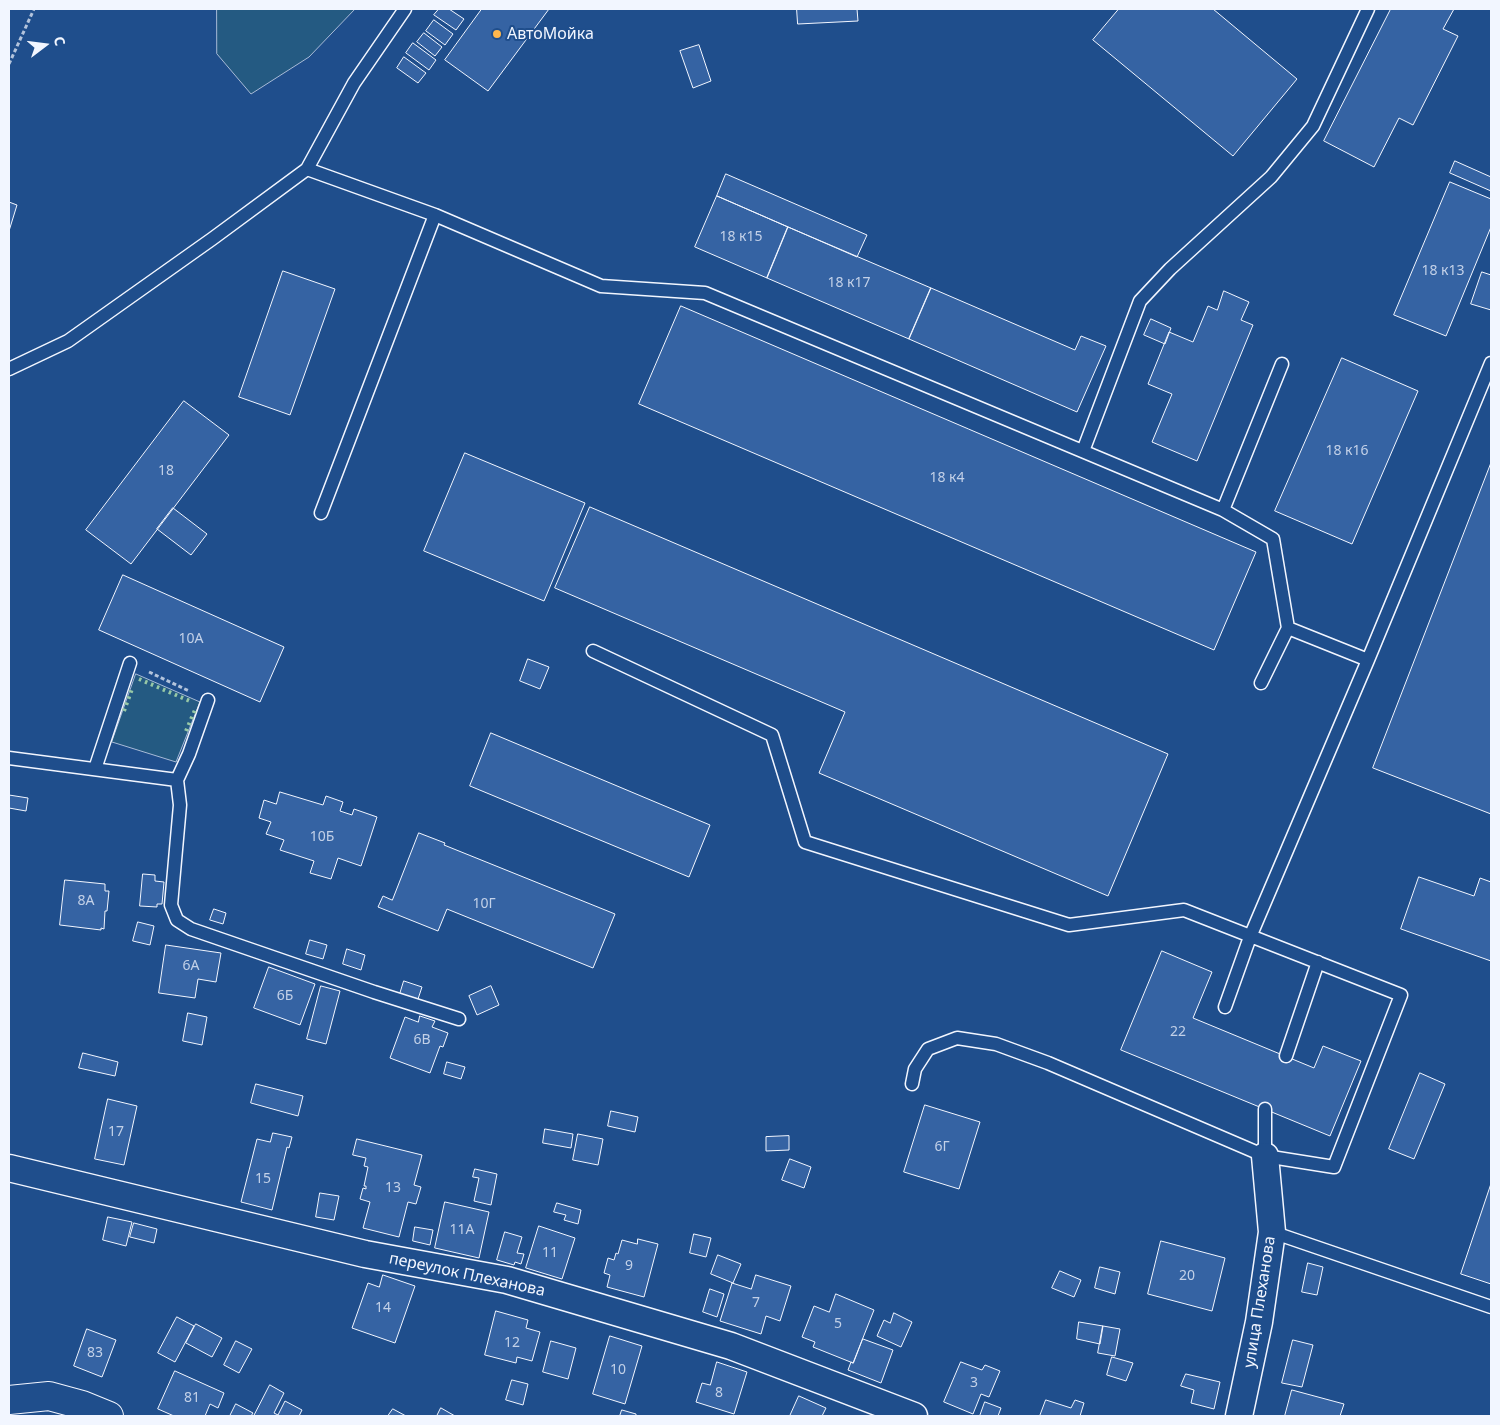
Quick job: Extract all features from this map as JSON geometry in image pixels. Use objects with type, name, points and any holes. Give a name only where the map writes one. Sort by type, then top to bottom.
[{"type":"street","name":"улица Плеханова","points":[[1239,1416],[1259,1322],[1272,1232],[1265,1156]]},
{"type":"street","name":"переулок Плеханова","points":[[9,1168],[365,1254],[507,1280],[731,1346],[914,1416]]},
{"type":"street","points":[[9,1400],[49,1396],[82,1405],[109,1416]]},
{"type":"lane","points":[[9,370],[68,341],[307,169],[354,83],[405,9]]},
{"type":"lane","points":[[1082,451],[1140,301],[1170,270],[1271,177],[1313,126],[1368,9]]},
{"type":"lane","points":[[307,169],[435,216],[601,286],[705,293],[1223,510],[1273,539],[1288,628],[1261,683]]},
{"type":"lane","points":[[321,513],[435,216]]},
{"type":"lane","points":[[1223,510],[1282,364]]},
{"type":"lane","points":[[1225,1007],[1250,937],[1491,364]]},
{"type":"lane","points":[[1288,628],[1368,660]]},
{"type":"lane","points":[[593,651],[772,735],[805,842],[1068,925],[1184,910],[1401,995],[1334,1168],[1265,1156],[1048,1062],[996,1044],[957,1038],[928,1049],[915,1069],[912,1084]]},
{"type":"lane","points":[[95,769],[130,664]]},
{"type":"lane","points":[[208,700],[189,754],[177,780],[180,805],[170,906],[177,920],[191,929],[459,1019]]},
{"type":"lane","points":[[9,758],[177,780]]},
{"type":"lane","points":[[1286,1056],[1318,962]]},
{"type":"lane","points":[[1265,1109],[1265,1156]]},
{"type":"lane","points":[[1272,1232],[1491,1307]]},
{"type":"path","points":[[9,64],[34,9]]},
{"type":"path","points":[[130,664],[208,700]]},
{"type":"shaded area","points":[[217,9],[355,9],[309,57],[251,94],[217,54]]},
{"type":"shaded area","points":[[136,674],[200,702],[176,762],[112,742]]},
{"type":"building","points":[[439,9],[449,9],[464,19],[456,30],[434,15]]},
{"type":"building","name":"АвтоМойка","points":[[482,9],[549,9],[488,91],[445,60]]},
{"type":"building","points":[[797,9],[857,9],[858,21],[798,24]]},
{"type":"building","points":[[1119,9],[1213,9],[1297,79],[1233,156],[1093,40]]},
{"type":"building","points":[[1391,9],[1454,9],[1443,29],[1458,36],[1413,125],[1399,118],[1374,167],[1324,141]]},
{"type":"building","points":[[434,20],[453,34],[445,45],[426,31]]},
{"type":"building","points":[[424,33],[442,47],[435,56],[417,42]]},
{"type":"building","points":[[413,43],[436,60],[429,70],[406,53]]},
{"type":"building","points":[[699,45],[711,81],[693,88],[680,51]]},
{"type":"building","points":[[404,57],[426,73],[418,83],[397,68]]},
{"type":"building","points":[[1455,161],[1491,177],[1491,191],[1450,173]]},
{"type":"building","points":[[726,174],[867,235],[857,257],[717,196]]},
{"type":"building","points":[[1450,182],[1491,199],[1491,227],[1446,336],[1394,315]]},
{"type":"building","points":[[717,196],[788,227],[767,278],[695,247]]},
{"type":"building","points":[[9,202],[17,205],[9,231]]},
{"type":"building","points":[[788,227],[931,288],[909,339],[767,278]]},
{"type":"building","points":[[283,271],[335,289],[290,415],[239,397]]},
{"type":"building","points":[[1482,272],[1491,275],[1491,310],[1471,304]]},
{"type":"building","points":[[931,288],[1075,350],[1081,336],[1106,346],[1077,412],[909,339]]},
{"type":"building","points":[[1224,291],[1249,302],[1241,320],[1253,325],[1197,461],[1152,442],[1172,394],[1148,384],[1169,332],[1193,342],[1208,306],[1217,310]]},
{"type":"building","points":[[681,306],[1256,552],[1214,650],[639,404]]},
{"type":"building","points":[[1151,319],[1171,328],[1165,344],[1144,335]]},
{"type":"building","points":[[1342,358],[1418,391],[1352,544],[1275,511]]},
{"type":"building","points":[[184,401],[229,435],[131,564],[86,530]]},
{"type":"building","points":[[465,453],[585,503],[544,601],[424,551]]},
{"type":"building","points":[[1491,463],[1491,814],[1373,768]]},
{"type":"building","points":[[590,507],[1168,754],[1108,896],[819,773],[845,712],[555,588]]},
{"type":"building","points":[[173,508],[207,534],[191,555],[157,529]]},
{"type":"building","points":[[123,575],[284,647],[260,702],[99,630]]},
{"type":"building","points":[[528,659],[549,667],[540,689],[520,681]]},
{"type":"building","points":[[491,733],[710,825],[689,877],[470,786]]},
{"type":"building","points":[[280,792],[323,805],[326,796],[343,802],[340,811],[352,815],[354,809],[377,817],[361,866],[338,858],[331,879],[310,873],[314,861],[280,850],[284,840],[266,834],[271,822],[259,818],[264,800],[276,804]]},
{"type":"building","points":[[9,795],[28,798],[26,811],[9,808]]},
{"type":"building","points":[[419,833],[445,843],[444,845],[615,914],[593,968],[447,909],[438,931],[378,907],[383,896],[392,900]]},
{"type":"building","points":[[143,874],[155,875],[155,881],[164,882],[162,904],[157,904],[157,907],[140,906]]},
{"type":"building","points":[[1419,877],[1474,896],[1480,878],[1491,882],[1491,961],[1401,929]]},
{"type":"building","points":[[65,880],[105,884],[105,891],[109,891],[104,929],[60,925]]},
{"type":"building","points":[[214,909],[226,913],[223,924],[210,920]]},
{"type":"building","points":[[138,922],[154,926],[150,945],[133,941]]},
{"type":"building","points":[[310,940],[327,945],[323,959],[306,954]]},
{"type":"building","points":[[166,945],[221,953],[216,982],[198,979],[195,998],[159,993]]},
{"type":"building","points":[[347,949],[365,955],[361,970],[343,964]]},
{"type":"building","points":[[1162,951],[1212,972],[1193,1018],[1314,1068],[1323,1046],[1361,1061],[1330,1136],[1121,1050]]},
{"type":"building","points":[[269,967],[315,984],[300,1025],[254,1008]]},
{"type":"building","points":[[404,981],[422,987],[418,999],[400,994]]},
{"type":"building","points":[[321,986],[340,991],[326,1044],[307,1039]]},
{"type":"building","points":[[491,986],[499,1005],[477,1015],[469,996]]},
{"type":"building","points":[[188,1013],[207,1017],[202,1045],[183,1041]]},
{"type":"building","points":[[420,1016],[435,1021],[432,1027],[448,1033],[443,1047],[440,1046],[430,1073],[390,1058],[405,1017],[418,1022]]},
{"type":"building","points":[[83,1053],[118,1062],[115,1076],[79,1068]]},
{"type":"building","points":[[447,1062],[465,1067],[461,1079],[444,1074]]},
{"type":"building","points":[[1420,1073],[1445,1084],[1414,1159],[1389,1149]]},
{"type":"building","points":[[256,1084],[303,1096],[298,1116],[251,1103]]},
{"type":"building","points":[[108,1099],[137,1106],[124,1165],[95,1159]]},
{"type":"building","points":[[925,1105],[980,1122],[959,1189],[904,1172]]},
{"type":"building","points":[[611,1111],[638,1117],[635,1132],[608,1126]]},
{"type":"building","points":[[545,1129],[573,1134],[571,1148],[543,1143]]},
{"type":"building","points":[[273,1133],[292,1137],[289,1148],[287,1147],[272,1210],[241,1202],[257,1139],[270,1142]]},
{"type":"building","points":[[578,1134],[603,1139],[598,1165],[573,1160]]},
{"type":"building","points":[[789,1136],[789,1150],[766,1151],[766,1137]]},
{"type":"building","points":[[357,1139],[422,1155],[414,1185],[421,1187],[416,1204],[408,1202],[399,1237],[363,1228],[370,1202],[360,1199],[363,1188],[366,1189],[366,1186],[364,1186],[368,1167],[364,1166],[366,1158],[353,1155]]},
{"type":"building","points":[[790,1159],[811,1167],[804,1188],[782,1180]]},
{"type":"building","points":[[475,1169],[497,1174],[491,1205],[474,1201],[479,1178],[473,1177]]},
{"type":"building","points":[[1491,1184],[1491,1284],[1461,1274]]},
{"type":"building","points":[[320,1193],[339,1196],[334,1220],[316,1217]]},
{"type":"building","points":[[445,1202],[489,1212],[479,1258],[435,1248]]},
{"type":"building","points":[[557,1203],[581,1210],[578,1224],[564,1220],[566,1215],[554,1212]]},
{"type":"building","points":[[108,1217],[132,1222],[126,1246],[103,1240]]},
{"type":"building","points":[[134,1223],[157,1229],[154,1243],[130,1237]]},
{"type":"building","points":[[539,1226],[575,1238],[562,1279],[526,1268]]},
{"type":"building","points":[[415,1227],[433,1230],[430,1245],[413,1241]]},
{"type":"building","points":[[505,1232],[522,1237],[517,1253],[524,1254],[521,1264],[515,1262],[514,1265],[497,1260]]},
{"type":"building","points":[[694,1234],[711,1238],[706,1257],[690,1253]]},
{"type":"building","points":[[638,1239],[658,1244],[644,1297],[607,1287],[610,1275],[604,1273],[608,1258],[614,1260],[622,1240],[637,1244]]},
{"type":"building","points":[[1161,1241],[1225,1258],[1212,1311],[1148,1294]]},
{"type":"building","points":[[718,1255],[741,1264],[733,1283],[711,1274]]},
{"type":"building","points":[[1308,1263],[1323,1267],[1317,1295],[1302,1292]]},
{"type":"building","points":[[1100,1267],[1120,1272],[1115,1294],[1095,1288]]},
{"type":"building","points":[[1060,1271],[1081,1280],[1074,1297],[1052,1288]]},
{"type":"building","points":[[383,1275],[415,1286],[395,1343],[352,1328],[368,1283],[379,1287]]},
{"type":"building","points":[[756,1275],[791,1286],[780,1321],[766,1316],[761,1334],[720,1321],[732,1283],[751,1289]]},
{"type":"building","points":[[710,1289],[724,1294],[717,1317],[703,1312]]},
{"type":"building","points":[[836,1294],[874,1310],[853,1363],[813,1347],[815,1342],[802,1337],[814,1306],[829,1312]]},
{"type":"building","points":[[496,1311],[528,1320],[526,1328],[540,1332],[532,1361],[517,1357],[516,1363],[485,1355]]},
{"type":"building","points":[[894,1313],[912,1322],[901,1347],[877,1336],[884,1320],[890,1323]]},
{"type":"building","points":[[177,1317],[194,1326],[175,1362],[158,1353]]},
{"type":"building","points":[[1079,1322],[1103,1326],[1100,1344],[1077,1339]]},
{"type":"building","points":[[196,1324],[222,1338],[212,1357],[186,1343]]},
{"type":"building","points":[[1103,1326],[1120,1329],[1115,1356],[1098,1353]]},
{"type":"building","points":[[87,1329],[116,1340],[102,1377],[74,1366]]},
{"type":"building","points":[[610,1336],[642,1346],[625,1404],[593,1394]]},
{"type":"building","points":[[863,1339],[893,1350],[881,1383],[848,1370]]},
{"type":"building","points":[[1293,1340],[1313,1345],[1302,1387],[1282,1383]]},
{"type":"building","points":[[236,1341],[252,1349],[239,1373],[224,1365]]},
{"type":"building","points":[[551,1341],[576,1348],[568,1379],[543,1372]]},
{"type":"building","points":[[1112,1357],[1133,1363],[1126,1381],[1107,1375]]},
{"type":"building","points":[[717,1362],[747,1372],[734,1414],[696,1402],[702,1383],[710,1385]]},
{"type":"building","points":[[961,1362],[982,1370],[985,1365],[1000,1371],[989,1397],[981,1394],[973,1414],[944,1402]]},
{"type":"building","points":[[175,1371],[224,1393],[218,1408],[210,1404],[205,1416],[174,1416],[158,1409]]},
{"type":"building","points":[[1186,1374],[1220,1382],[1214,1409],[1191,1403],[1194,1390],[1181,1386]]},
{"type":"building","points":[[512,1380],[528,1384],[523,1405],[506,1400]]},
{"type":"building","points":[[270,1385],[284,1393],[274,1413],[278,1415],[285,1401],[302,1410],[299,1416],[254,1416]]},
{"type":"building","points":[[1292,1390],[1344,1404],[1340,1416],[1285,1416]]},
{"type":"building","points":[[799,1396],[826,1408],[822,1416],[790,1416]]},
{"type":"building","points":[[1046,1400],[1071,1408],[1075,1400],[1084,1403],[1080,1416],[1040,1416]]},
{"type":"building","points":[[985,1402],[1001,1408],[998,1416],[980,1416]]},
{"type":"building","points":[[236,1404],[253,1413],[251,1416],[230,1416]]},
{"type":"building","points":[[441,1408],[455,1416],[437,1416]]},
{"type":"building","points":[[393,1409],[406,1416],[388,1416]]},
{"type":"building","points":[[622,1410],[636,1414],[636,1416],[620,1416]]},
{"type":"hedge","points":[[139,679],[192,702]]},
{"type":"hedge","points":[[124,711],[132,689]]},
{"type":"hedge","points":[[186,731],[195,710]]},
{"type":"place","name":"АвтоМойка","points":[[497,34]]}]
